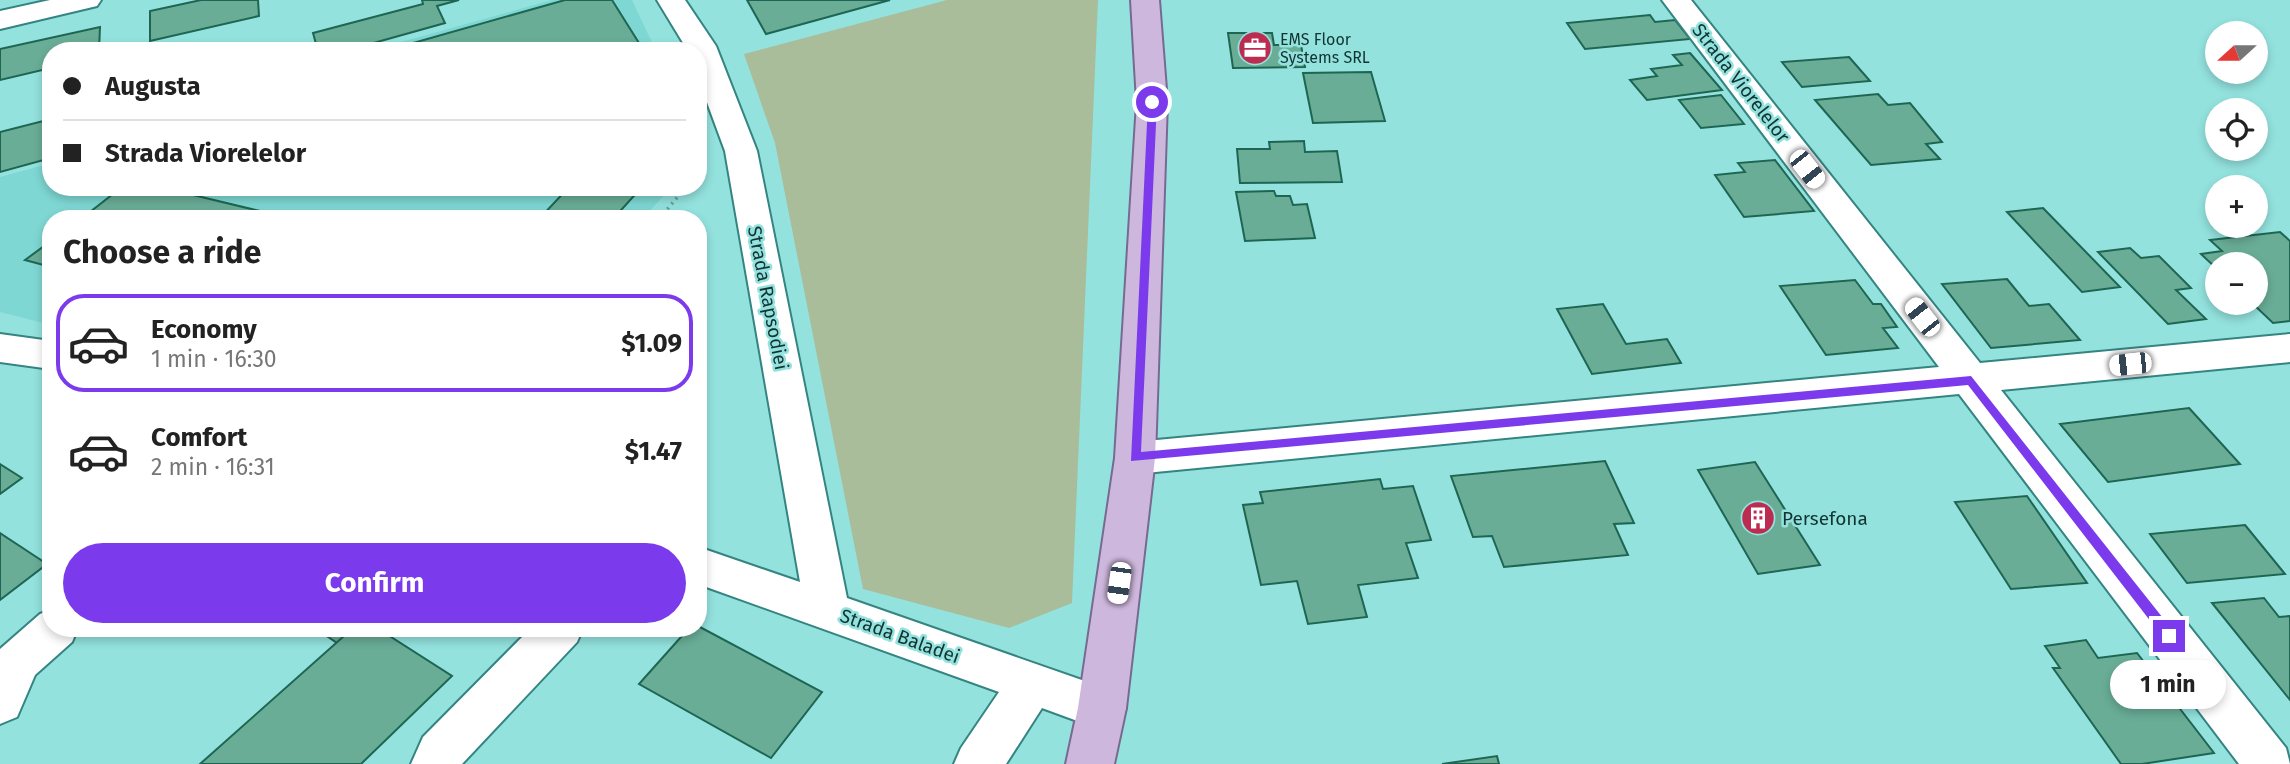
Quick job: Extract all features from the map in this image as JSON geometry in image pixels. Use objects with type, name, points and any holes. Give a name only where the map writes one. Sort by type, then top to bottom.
[{"type":"main road","points":[[1090,764],[1102,708],[1135,457],[1152,102],[1145,0]]},
{"type":"street","points":[[0,20],[87,0]]},
{"type":"street","name":"Strada Rapsodiei","points":[[671,0],[698,42]]},
{"type":"street","name":"Strada Viorelelor","points":[[1676,0],[2269,764]]},
{"type":"street","name":"Strada Rapsodiei","points":[[707,62],[741,151],[827,609]]},
{"type":"street","points":[[0,348],[42,354]]},
{"type":"street","points":[[1135,457],[2290,348]]},
{"type":"street","name":"Strada Baladei","points":[[707,568],[1102,708]]},
{"type":"street","points":[[0,702],[17,662],[46,637]]},
{"type":"street","points":[[435,764],[440,753],[552,637]]},
{"type":"street","points":[[978,764],[1031,684]]},
{"type":"path","points":[[667,210],[678,196]]},
{"type":"shaded area","points":[[552,0],[632,0],[652,42],[401,42]]},
{"type":"shaded area","points":[[42,165],[42,196],[664,196],[650,210],[42,210],[42,323],[0,312],[0,177]]},
{"type":"green space","points":[[947,0],[1098,0],[1072,603],[1009,628],[863,589],[775,143],[744,54]]},
{"type":"building","points":[[201,0],[258,0],[259,16],[150,41],[150,11]]},
{"type":"building","points":[[422,0],[459,0],[437,6],[445,23],[377,42],[316,42],[313,33],[423,4]]},
{"type":"building","points":[[565,0],[612,0],[638,42],[417,42]]},
{"type":"building","points":[[747,0],[890,0],[766,34]]},
{"type":"building","points":[[1650,15],[1655,22],[1675,20],[1690,39],[1585,49],[1567,23]]},
{"type":"building","points":[[100,27],[99,42],[42,42],[42,70],[0,80],[0,49]]},
{"type":"building","points":[[1228,33],[1272,33],[1274,45],[1301,45],[1305,67],[1233,68]]},
{"type":"building","points":[[1690,53],[1722,90],[1647,100],[1630,80],[1657,76],[1651,69],[1682,65],[1673,55]]},
{"type":"building","points":[[1849,57],[1870,81],[1802,87],[1782,62]]},
{"type":"building","points":[[1371,72],[1385,121],[1313,123],[1303,73]]},
{"type":"building","points":[[1878,94],[1888,105],[1910,103],[1942,142],[1926,144],[1940,159],[1871,165],[1815,100]]},
{"type":"building","points":[[1721,95],[1744,124],[1701,128],[1679,100]]},
{"type":"building","points":[[42,121],[42,160],[0,172],[0,132]]},
{"type":"building","points":[[1304,141],[1305,152],[1337,151],[1342,182],[1240,183],[1237,149],[1270,149],[1269,142]]},
{"type":"building","points":[[1775,160],[1814,211],[1744,217],[1715,175],[1745,172],[1738,163]]},
{"type":"building","points":[[1274,191],[1276,196],[1290,196],[1293,205],[1307,204],[1315,238],[1245,241],[1236,192]]},
{"type":"building","points":[[110,196],[197,196],[256,210],[93,210]]},
{"type":"building","points":[[561,196],[634,196],[621,210],[547,210]]},
{"type":"building","points":[[2043,208],[2120,287],[2082,292],[2007,212]]},
{"type":"building","points":[[2280,232],[2290,241],[2290,321],[2273,323],[2265,315],[2268,315],[2268,252],[2215,252],[2222,251],[2210,240],[2268,238],[2268,233]]},
{"type":"building","points":[[42,248],[42,265],[25,260]]},
{"type":"building","points":[[2130,248],[2141,258],[2159,256],[2191,288],[2176,290],[2206,319],[2168,324],[2098,252]]},
{"type":"building","points":[[2007,279],[2029,306],[2049,304],[2080,340],[1991,348],[1942,284]]},
{"type":"building","points":[[1855,280],[1873,304],[1881,304],[1897,327],[1883,328],[1898,348],[1826,355],[1780,286]]},
{"type":"building","points":[[1603,304],[1626,344],[1667,339],[1681,363],[1592,374],[1557,309]]},
{"type":"building","points":[[2189,408],[2240,464],[2108,482],[2060,424]]},
{"type":"building","points":[[1605,461],[1634,523],[1614,524],[1628,555],[1504,567],[1492,536],[1473,537],[1451,476]]},
{"type":"building","name":"Persefona","points":[[1755,462],[1820,565],[1758,574],[1698,470]]},
{"type":"building","points":[[0,464],[22,478],[0,494]]},
{"type":"building","points":[[1380,479],[1383,489],[1413,486],[1431,540],[1406,543],[1418,578],[1358,585],[1367,617],[1308,624],[1297,581],[1261,585],[1243,505],[1263,503],[1260,492]]},
{"type":"building","points":[[2027,496],[2087,583],[2011,589],[1955,502]]},
{"type":"building","points":[[2245,525],[2285,574],[2187,583],[2150,534]]},
{"type":"building","points":[[0,533],[42,561],[42,568],[0,600]]},
{"type":"building","points":[[2264,598],[2279,617],[2290,616],[2290,700],[2212,603]]},
{"type":"building","points":[[707,631],[822,692],[771,758],[639,684],[681,637],[707,637]]},
{"type":"building","points":[[328,637],[343,637],[337,643]]},
{"type":"building","points":[[343,637],[391,637],[452,676],[361,764],[200,764]]},
{"type":"building","points":[[2086,640],[2098,658],[2137,653],[2214,753],[2142,764],[2121,764],[2053,668],[2060,668],[2045,646]]},
{"type":"building","points":[[1497,756],[1499,764],[1442,764]]},
{"type":"place","name":"EMS Floor Systems SRL","points":[[1255,48]]},
{"type":"place","name":"Persefona","points":[[1758,518]]},
{"type":"route","points":[[1152,102],[1135,457],[1971,380],[2169,636]]}]
